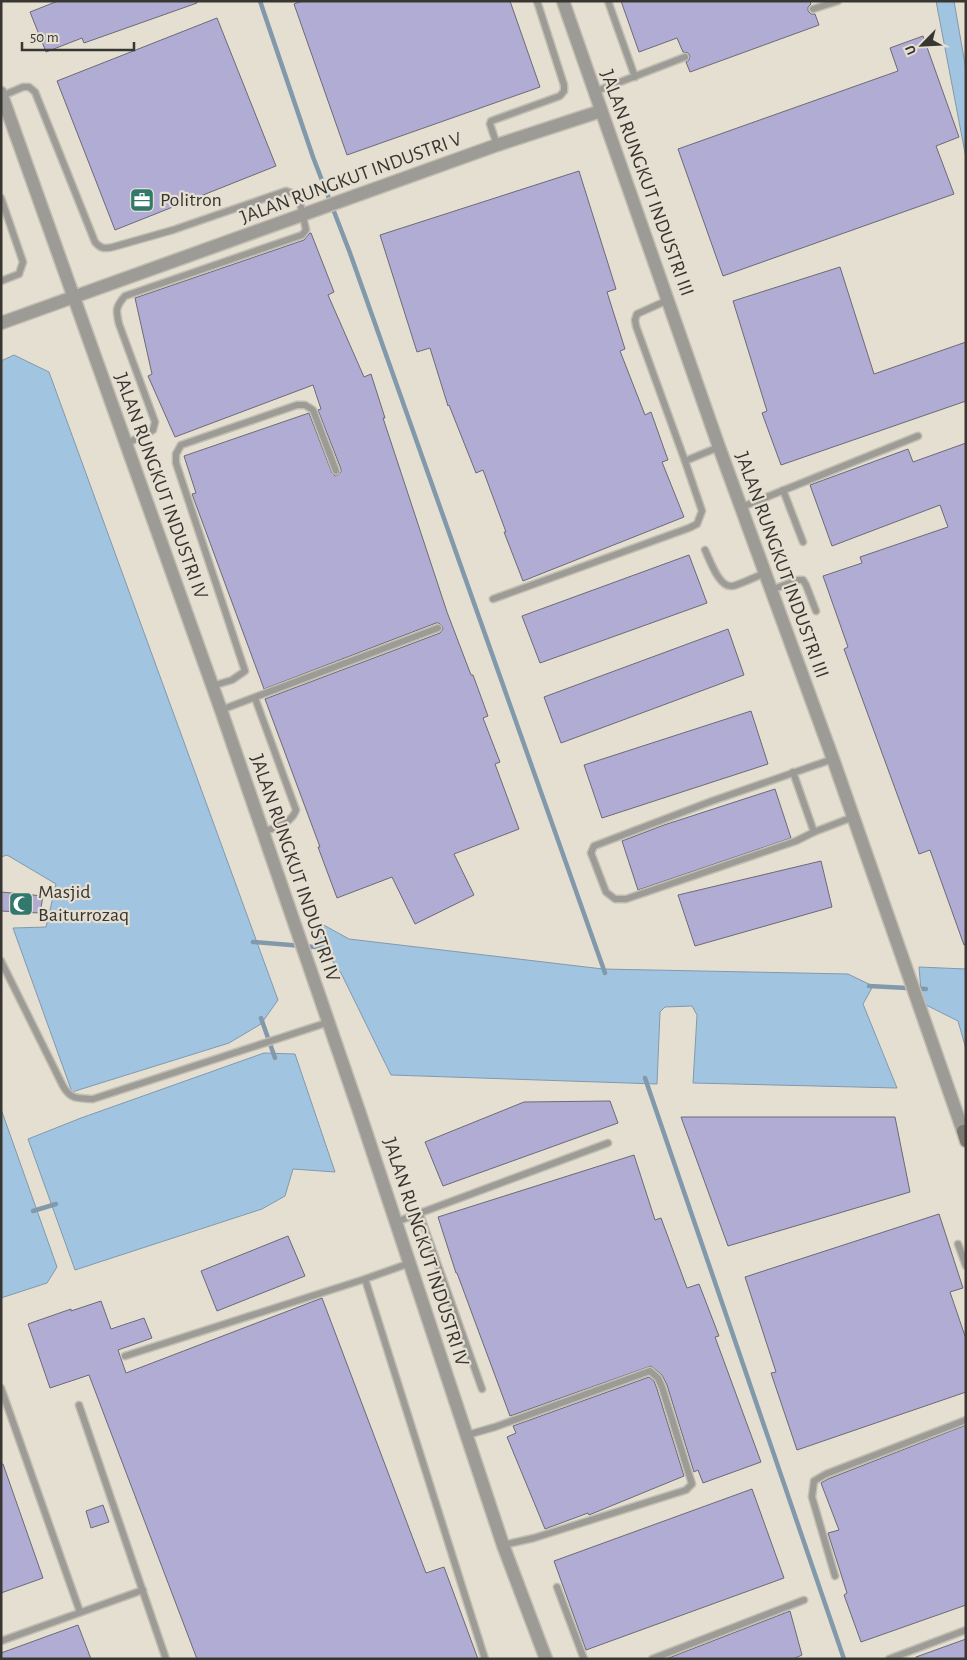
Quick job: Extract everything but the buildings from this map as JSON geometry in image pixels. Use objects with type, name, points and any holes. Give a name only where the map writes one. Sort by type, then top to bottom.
[{"type":"street","name":"JALAN RUNGKUT INDUSTRI III","points":[[563,1],[719,447],[833,759],[965,1135]]},
{"type":"street","name":"JALAN RUNGKUT INDUSTRI IV","points":[[2,94],[4,112],[74,297],[221,710],[329,1022],[503,1545],[546,1659]]},
{"type":"street","name":"JALAN RUNGKUT INDUSTRI V","points":[[1,323],[497,145],[601,110]]},
{"type":"lane","points":[[497,145],[492,131],[492,121],[560,96],[564,91],[537,1]]},
{"type":"lane","points":[[608,1],[635,77]]},
{"type":"lane","points":[[813,9],[838,1]]},
{"type":"lane","points":[[594,92],[684,56]]},
{"type":"lane","points":[[2,94],[23,87],[29,87],[35,92],[100,248],[113,248],[286,191],[295,194],[306,230],[302,235],[125,296],[120,302],[116,311],[119,324],[156,422],[153,430],[126,444]]},
{"type":"lane","points":[[1,198],[23,262],[19,274],[1,281]]},
{"type":"lane","points":[[493,599],[697,524],[702,511],[635,320],[637,314],[668,300]]},
{"type":"lane","points":[[212,686],[232,680],[245,671],[176,463],[176,454],[181,445],[297,405],[305,405],[313,410],[336,471]]},
{"type":"lane","points":[[742,507],[918,436]]},
{"type":"lane","points":[[685,461],[719,447]]},
{"type":"lane","points":[[783,490],[802,542]]},
{"type":"lane","points":[[705,550],[719,579],[724,585],[731,586],[764,573]]},
{"type":"lane","points":[[771,590],[803,580],[816,611]]},
{"type":"lane","points":[[221,710],[438,628]]},
{"type":"lane","points":[[255,698],[296,810],[293,818],[284,824],[263,832]]},
{"type":"lane","points":[[833,759],[594,846],[591,852],[596,870],[606,892],[615,899],[626,899],[796,841],[853,817]]},
{"type":"lane","points":[[794,772],[814,832]]},
{"type":"lane","points":[[1,962],[68,1094],[74,1098],[93,1100],[329,1022]]},
{"type":"lane","points":[[396,1222],[608,1143]]},
{"type":"lane","points":[[419,1212],[482,1389]]},
{"type":"lane","points":[[958,1244],[966,1266]]},
{"type":"lane","points":[[124,1356],[410,1263]]},
{"type":"lane","points":[[366,1278],[485,1659]]},
{"type":"lane","points":[[467,1435],[650,1371],[658,1378],[662,1387],[692,1484],[686,1490],[534,1538],[503,1545]]},
{"type":"lane","points":[[1,1388],[80,1612]]},
{"type":"lane","points":[[79,1405],[166,1659]]},
{"type":"lane","points":[[835,1576],[812,1497],[814,1481],[826,1474],[966,1420]]},
{"type":"lane","points":[[557,1587],[584,1659]]},
{"type":"lane","points":[[1,1641],[143,1590]]},
{"type":"lane","points":[[652,1659],[804,1600]]},
{"type":"lane","points":[[889,1659],[966,1630]]},
{"type":"water","points":[[936,1],[954,1],[966,70],[966,158]]},
{"type":"water","points":[[14,355],[49,372],[278,1000],[261,1024],[229,1043],[72,1092],[13,928],[46,927],[56,884],[7,855],[1,857],[1,361]]},
{"type":"water","points":[[320,923],[349,939],[603,969],[848,974],[873,986],[863,1004],[897,1088],[693,1083],[697,1015],[692,1006],[665,1007],[660,1012],[657,1084],[391,1075],[341,973],[318,941]]},
{"type":"water","points":[[919,967],[966,969],[966,1049],[958,1021],[922,1003]]},
{"type":"water","points":[[264,1053],[295,1054],[335,1172],[293,1169],[285,1196],[262,1209],[75,1270],[28,1139],[81,1118]]},
{"type":"water","points":[[1,1109],[57,1267],[47,1283],[1,1298]]},
{"type":"waterway","points":[[260,1],[313,157],[350,253],[605,973]]},
{"type":"waterway","points":[[253,942],[327,948]]},
{"type":"waterway","points":[[869,986],[926,989]]},
{"type":"waterway","points":[[261,1018],[275,1058]]},
{"type":"waterway","points":[[645,1078],[844,1659]]},
{"type":"waterway","points":[[33,1211],[56,1204]]},
{"type":"place","name":"Politron","points":[[142,200]]},
{"type":"place","name":"Masjid Baiturrozaq","points":[[21,904]]}]
